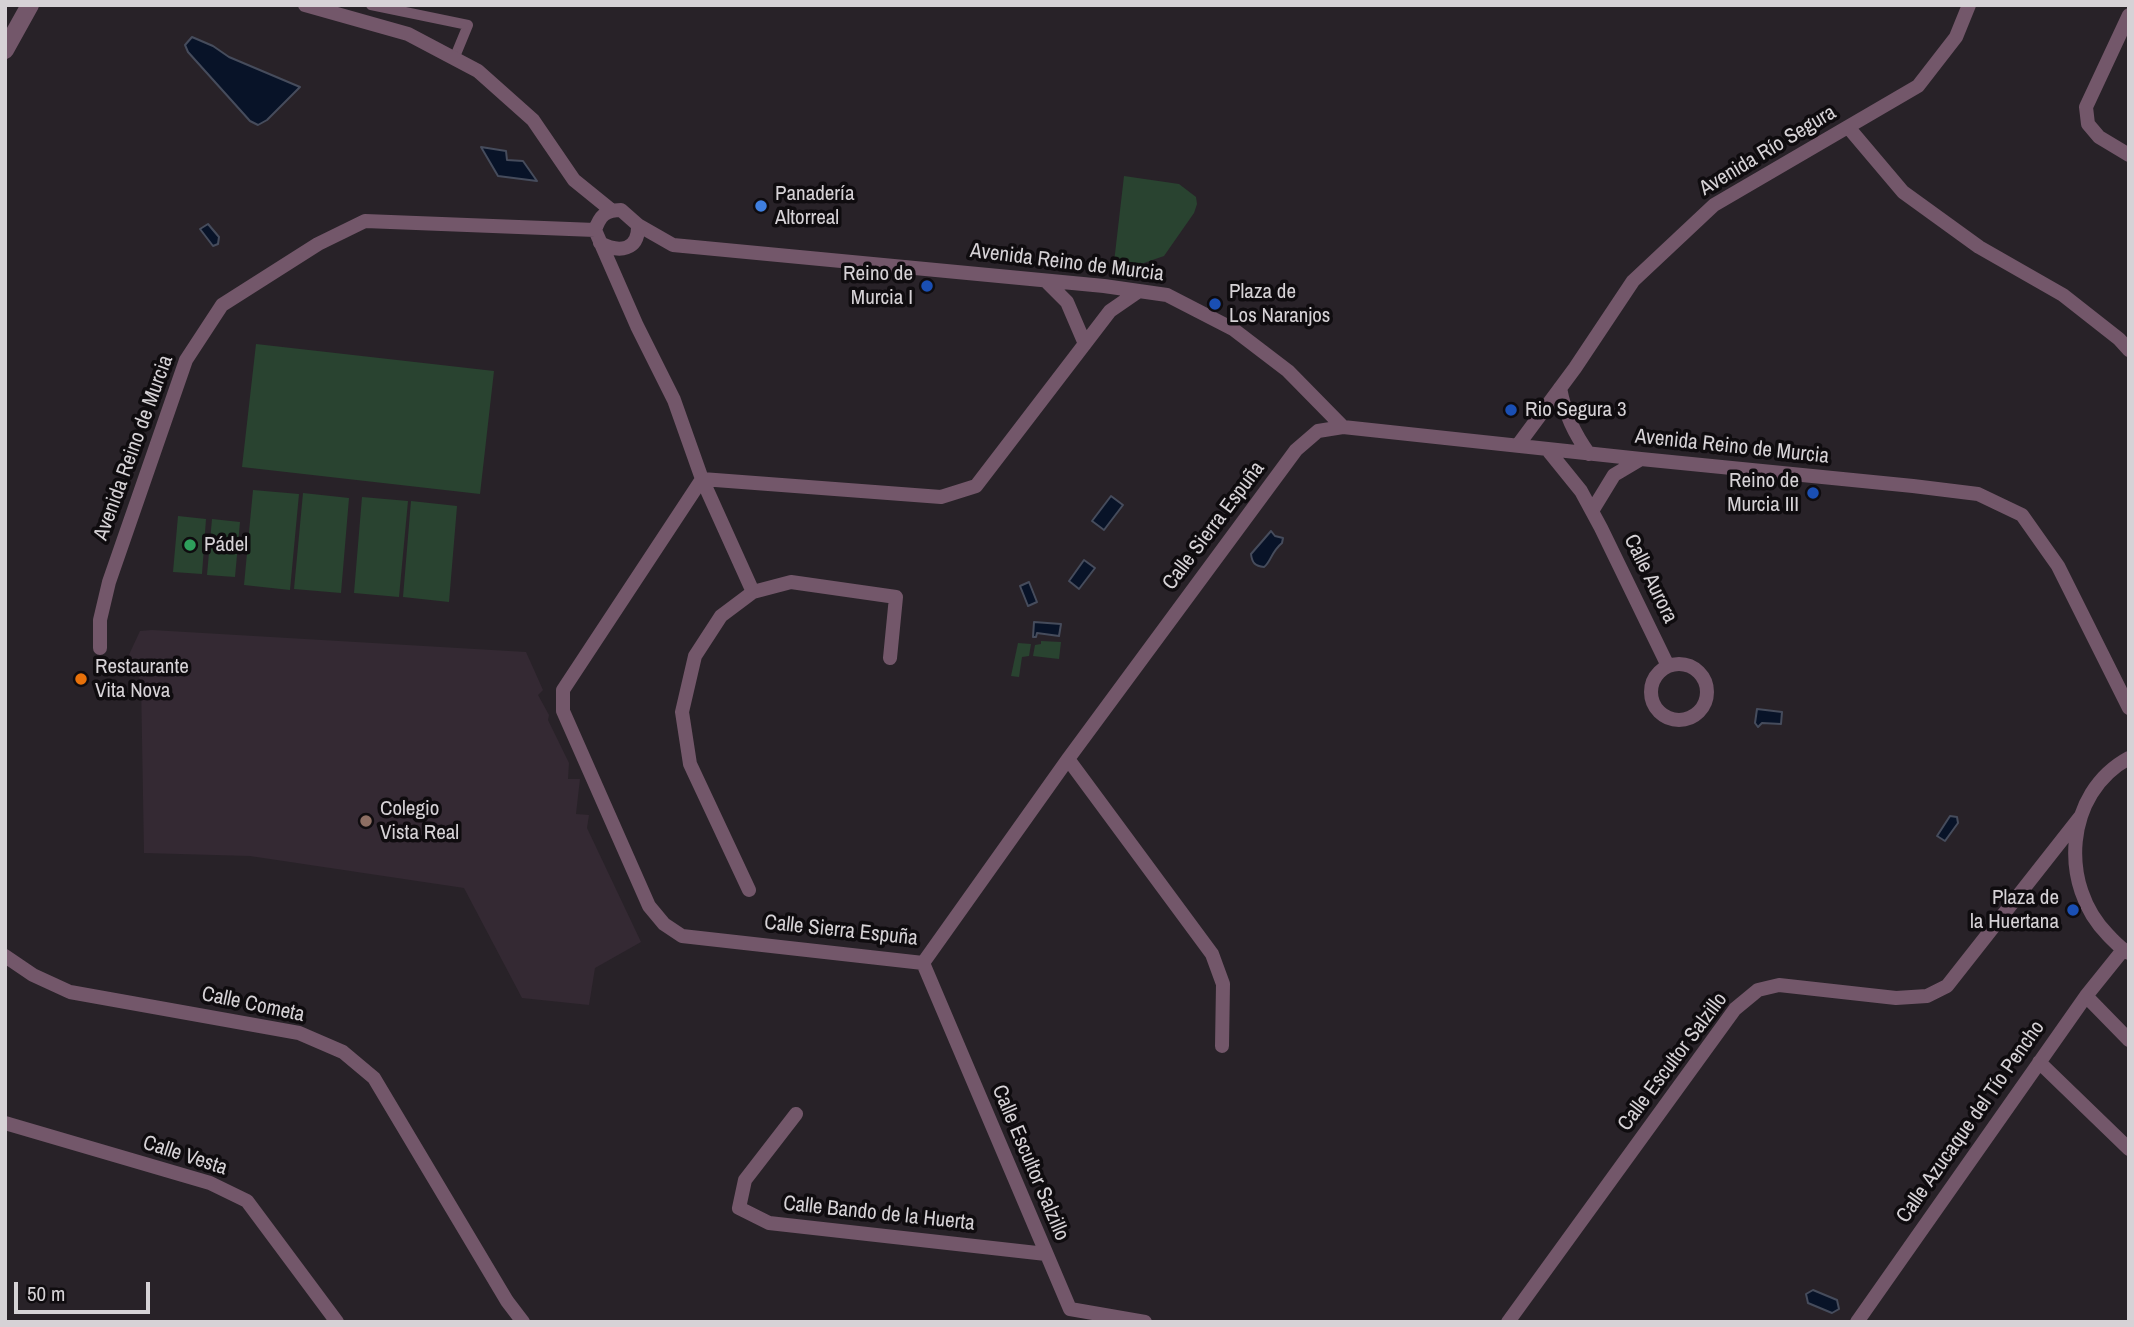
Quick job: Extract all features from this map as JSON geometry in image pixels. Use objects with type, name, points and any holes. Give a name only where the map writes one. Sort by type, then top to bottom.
[{"type":"street","points":[[5,50],[30,5]]},
{"type":"street","name":"Avenida Reino de Murcia","points":[[305,5],[408,34],[478,71],[533,120],[574,180],[611,210],[621,210],[638,225],[673,245]]},
{"type":"street","points":[[371,5],[468,25],[454,59]]},
{"type":"street","name":"Avenida Río Segura","points":[[1518,445],[1633,281],[1714,205],[1918,86],[1956,37],[1969,5]]},
{"type":"street","points":[[2129,15],[2086,107],[2088,124],[2099,137],[2129,155]]},
{"type":"street","points":[[1848,127],[1903,192],[1979,247],[2063,295],[2129,350]]},
{"type":"street","points":[[611,210],[599,218],[597,237],[674,400],[702,479],[753,592]]},
{"type":"street","name":"Avenida Reino de Murcia","points":[[100,648],[100,620],[109,582],[186,360],[222,305],[318,244],[365,221],[597,237],[607,247],[626,249],[635,244],[673,245],[1139,290],[1167,295],[1233,329],[1288,371],[1343,427],[1913,485],[1978,494],[2022,515],[2058,566],[2129,708]]},
{"type":"street","points":[[635,244],[638,225]]},
{"type":"street","points":[[1046,281],[1067,303],[1085,344]]},
{"type":"street","points":[[702,479],[941,497],[976,486],[1110,311],[1139,290]]},
{"type":"street","points":[[1560,388],[1564,408],[1574,433],[1589,454]]},
{"type":"street","name":"Calle Sierra Espuña","points":[[702,479],[563,690],[563,711],[649,906],[664,924],[682,936],[923,963],[1068,759],[1296,450],[1318,431],[1343,427]]},
{"type":"street","name":"Calle Aurora","points":[[1547,449],[1581,491],[1668,666]]},
{"type":"street","points":[[1592,511],[1614,475],[1641,459]]},
{"type":"street","points":[[748,890],[690,764],[682,712],[695,656],[721,616],[753,592],[791,582],[896,597],[890,658]]},
{"type":"street","points":[[1685,665],[1694,669],[1706,684],[1703,707],[1688,719],[1671,719],[1662,715],[1651,699],[1654,678],[1668,666],[1685,665]]},
{"type":"street","points":[[2126,952],[2095,922],[2078,887],[2074,848],[2080,817],[2096,787],[2119,763],[2129,758]]},
{"type":"street","points":[[1068,759],[1212,954],[1223,984],[1222,1046]]},
{"type":"street","name":"Calle Escultor Salzillo","points":[[1514,1318],[1735,1009],[1758,990],[1779,985],[1896,998],[1927,996],[1947,986],[2080,817]]},
{"type":"street","name":"Calle Azucaque del Tío Pencho","points":[[1857,1322],[2086,996],[2126,952]]},
{"type":"street","name":"Calle Cometa","points":[[5,956],[33,975],[70,992],[299,1033],[343,1052],[374,1079],[507,1301],[523,1322]]},
{"type":"street","name":"Calle Escultor Salzillo","points":[[923,963],[1073,1315],[1145,1322]]},
{"type":"street","points":[[2086,996],[2129,1040]]},
{"type":"street","points":[[2039,1062],[2129,1149]]},
{"type":"street","name":"Calle Bando de la Huerta","points":[[796,1114],[745,1180],[739,1209],[769,1223],[1046,1254]]},
{"type":"street","name":"Calle Vesta","points":[[5,1123],[211,1184],[247,1201],[337,1322]]},
{"type":"shaded area","name":"Colegio Vista Real","points":[[140,631],[526,652],[543,690],[538,695],[569,763],[568,779],[580,779],[576,814],[589,815],[587,828],[641,942],[595,968],[589,1005],[522,998],[464,888],[250,856],[144,853],[141,681],[127,659]]},
{"type":"green space","points":[[1124,176],[1179,184],[1196,197],[1197,204],[1194,213],[1164,256],[1118,272],[1113,271]]},
{"type":"green space","points":[[256,344],[494,371],[480,494],[242,467]]},
{"type":"green space","points":[[253,490],[299,494],[290,590],[244,585]]},
{"type":"green space","points":[[303,493],[349,498],[341,593],[294,589]]},
{"type":"green space","points":[[362,497],[408,501],[399,597],[354,593]]},
{"type":"green space","points":[[411,501],[457,506],[449,602],[403,597]]},
{"type":"green space","name":"Pádel","points":[[178,516],[206,519],[202,574],[173,572]]},
{"type":"green space","name":"Pádel","points":[[212,519],[240,522],[235,577],[207,575]]},
{"type":"green space","points":[[1041,641],[1061,642],[1059,659],[1033,656],[1035,645],[1041,644]]},
{"type":"green space","points":[[1018,643],[1031,644],[1029,656],[1022,657],[1019,677],[1011,676]]},
{"type":"water","points":[[192,37],[229,57],[300,87],[267,120],[258,125],[250,121],[188,52],[185,45]]},
{"type":"water","points":[[481,147],[506,151],[507,160],[523,161],[537,181],[498,176]]},
{"type":"water","points":[[208,224],[219,237],[218,244],[213,246],[200,229]]},
{"type":"water","points":[[1111,496],[1123,505],[1104,530],[1092,521]]},
{"type":"water","points":[[1271,531],[1275,536],[1283,538],[1282,543],[1264,567],[1258,566],[1253,562],[1251,554]]},
{"type":"water","points":[[1084,560],[1095,568],[1079,589],[1069,581]]},
{"type":"water","points":[[1029,582],[1037,602],[1028,606],[1020,586]]},
{"type":"water","points":[[1034,622],[1061,624],[1059,636],[1037,633],[1036,637],[1033,637]]},
{"type":"water","points":[[1757,709],[1782,712],[1781,724],[1762,723],[1758,727],[1755,723]]},
{"type":"water","points":[[1950,816],[1957,817],[1958,823],[1945,841],[1937,836]]},
{"type":"water","points":[[1813,1290],[1837,1300],[1839,1309],[1832,1313],[1808,1303],[1806,1294]]},
{"type":"place","name":"Panadería Altorreal","points":[[761,206]]},
{"type":"place","name":"Reino de Murcia I","points":[[927,286]]},
{"type":"place","name":"Plaza de Los Naranjos","points":[[1215,304]]},
{"type":"place","name":"Rio Segura 3","points":[[1511,410]]},
{"type":"place","name":"Reino de Murcia III","points":[[1813,493]]},
{"type":"place","name":"Pádel","points":[[190,545]]},
{"type":"place","name":"Restaurante Vita Nova","points":[[81,679]]},
{"type":"place","name":"Colegio Vista Real","points":[[366,821]]},
{"type":"place","name":"Plaza de la Huertana","points":[[2073,910]]}]
